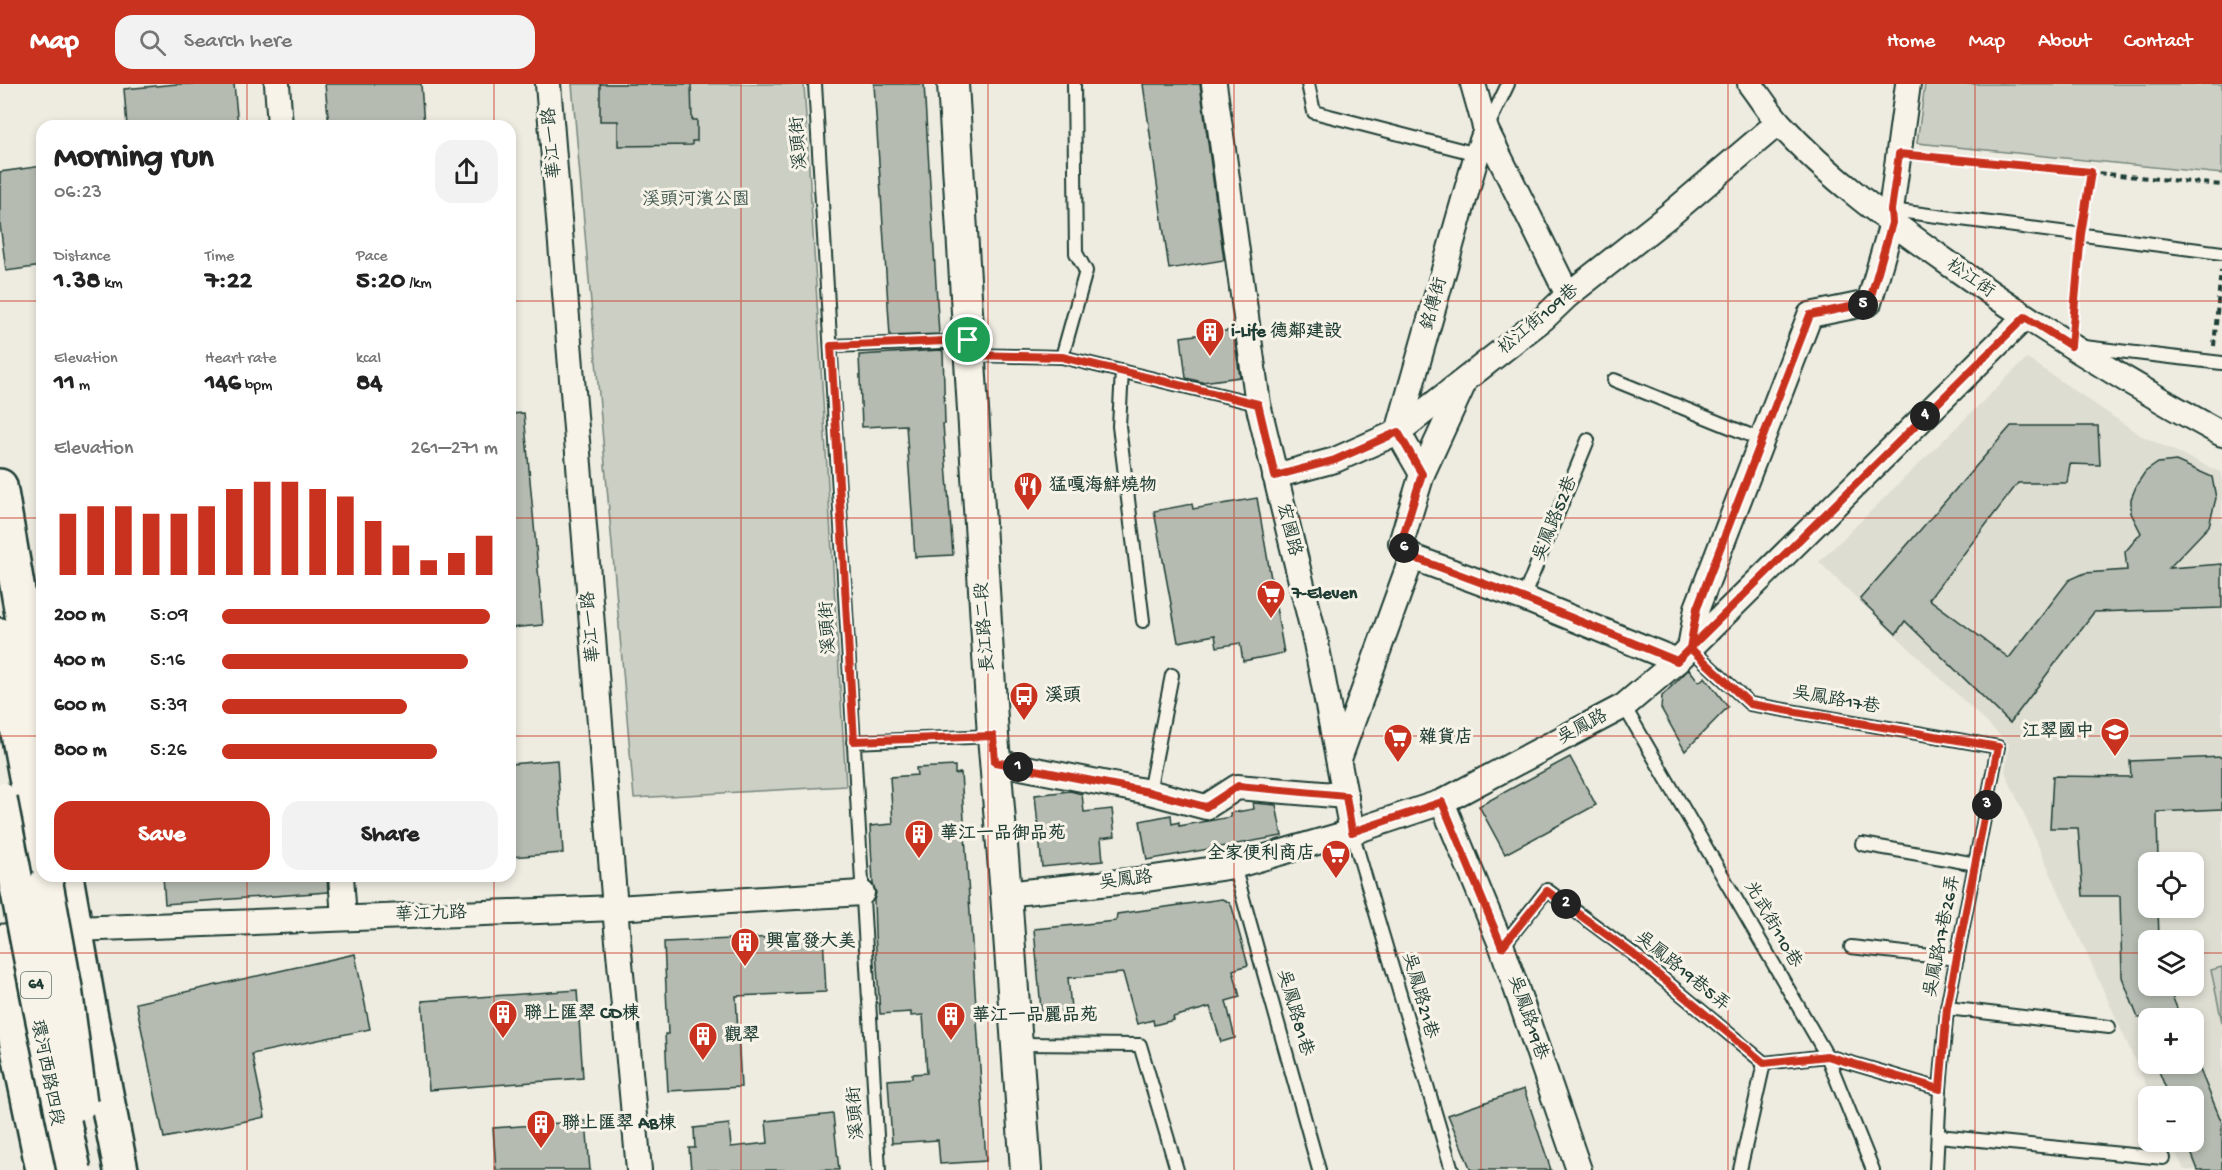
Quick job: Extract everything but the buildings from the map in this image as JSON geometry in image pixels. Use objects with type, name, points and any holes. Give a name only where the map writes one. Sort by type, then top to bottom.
[{"type":"main road","points":[[0,486],[36,696]]},
{"type":"main road","points":[[0,635],[36,831]]},
{"type":"main road","name":"64","points":[[0,799],[74,1170]]},
{"type":"main road","name":"環河西路四段","points":[[0,834],[9,936],[65,1170]]},
{"type":"main road","points":[[45,882],[65,988],[89,1170]]},
{"type":"main road","points":[[67,882],[121,1170]]},
{"type":"main road","name":"64","points":[[0,962],[44,1170]]},
{"type":"street","points":[[277,84],[280,120]]},
{"type":"street","name":"華江一路","points":[[548,84],[615,908],[639,1170]]},
{"type":"street","name":"長江路二段","points":[[953,84],[994,749],[1026,1170]]},
{"type":"street","name":"宏國路","points":[[1214,84],[1258,404],[1316,643],[1352,832]]},
{"type":"street","points":[[1473,84],[1486,130],[1568,295]]},
{"type":"street","name":"松江街","points":[[1750,84],[1778,123],[1822,166],[2025,317],[2146,393],[2222,434]]},
{"type":"street","points":[[1465,381],[1422,474],[1401,543],[1412,557],[1683,654],[1697,608],[1810,315],[1869,303],[1891,216],[1908,84]]},
{"type":"street","name":"松江街109巷","points":[[1275,476],[1335,460],[1398,432],[1544,318],[1568,295],[1672,213],[1778,123]]},
{"type":"street","name":"銘傳街","points":[[1398,432],[1477,154],[1486,130]]},
{"type":"street","name":"吳鳳路","points":[[1006,894],[1147,879],[1234,866],[1352,832],[1442,802],[1624,706],[1683,654],[2025,317]]},
{"type":"street","points":[[1398,432],[1422,474]]},
{"type":"street","points":[[1338,761],[1412,557]]},
{"type":"street","points":[[994,749],[1206,807],[1238,786],[1346,796]]},
{"type":"street","name":"吳鳳路19巷","points":[[1442,802],[1502,947],[1579,1170]]},
{"type":"street","points":[[341,882],[344,918]]},
{"type":"street","name":"華江九路","points":[[9,936],[75,929],[615,908],[861,893]]},
{"type":"street","name":"環河西路四段","points":[[0,1017],[33,1170]]},
{"type":"lane","name":"溪頭街","points":[[815,84],[879,1170]]},
{"type":"lane","points":[[1062,357],[1086,271],[1076,253],[1074,84]]},
{"type":"lane","points":[[1308,84],[1314,112],[1477,154]]},
{"type":"lane","points":[[1486,130],[1508,84]]},
{"type":"lane","points":[[1891,216],[2081,234],[2222,253]]},
{"type":"lane","points":[[831,346],[969,348],[1062,357],[1258,404]]},
{"type":"lane","points":[[2071,346],[2217,363]]},
{"type":"lane","points":[[1122,371],[1119,426],[1143,621]]},
{"type":"lane","points":[[1614,380],[1762,440]]},
{"type":"lane","name":"吳鳳路52巷","points":[[1523,598],[1588,440]]},
{"type":"lane","name":"吳鳳路17巷","points":[[1683,654],[1750,704],[1998,747]]},
{"type":"lane","points":[[1149,792],[1172,675]]},
{"type":"lane","name":"光武街110巷","points":[[1624,706],[1827,1056],[1873,1170]]},
{"type":"lane","points":[[854,741],[994,749]]},
{"type":"lane","name":"吳鳳路17巷26弄","points":[[1936,1170],[1947,1008],[1998,747]]},
{"type":"lane","name":"吳鳳路21巷","points":[[1352,832],[1452,1170]]},
{"type":"lane","points":[[1862,844],[1976,864]]},
{"type":"lane","name":"吳鳳路81巷","points":[[1234,866],[1319,1170]]},
{"type":"lane","name":"吳鳳路19巷5弄","points":[[1502,947],[1547,891],[1633,954],[1764,1063]]},
{"type":"lane","points":[[1851,947],[1957,959]]},
{"type":"lane","points":[[1947,1008],[2109,1028]]},
{"type":"lane","points":[[1016,1044],[1140,1045],[1177,1170]]},
{"type":"lane","points":[[1740,1170],[1764,1063],[1827,1056],[1940,1089]]},
{"type":"lane","points":[[1938,1136],[2163,1158]]},
{"type":"path","points":[[1899,154],[2222,185]]},
{"type":"path","points":[[2071,346],[2081,234],[2091,172]]},
{"type":"path","points":[[2217,363],[2222,262]]},
{"type":"shaded area","name":"江翠國中","points":[[2027,358],[2140,435],[2222,473],[2222,1170],[2184,1170],[2176,1152],[2204,1152],[2204,1086],[2146,1086],[2141,1074],[2204,1074],[2204,1008],[2138,1008],[2138,1067],[2005,772],[2009,744],[1819,562]]},
{"type":"green space","name":"溪頭河濱公園","points":[[572,84],[804,84],[846,786],[634,798]]},
{"type":"green space","points":[[1925,84],[2222,84],[2222,174],[1917,143]]},
{"type":"green space","points":[[2222,967],[2222,1022],[2211,970]]},
{"type":"place","name":"i-Life 德鄰建設","points":[[1210,358]]},
{"type":"place","name":"猛嘎海鮮燒物","points":[[1028,512]]},
{"type":"place","name":"7-Eleven","points":[[1271,620]]},
{"type":"place","name":"溪頭","points":[[1024,722]]},
{"type":"place","name":"江翠國中","points":[[2115,758]]},
{"type":"place","name":"雜貨店","points":[[1398,764]]},
{"type":"place","name":"華江一品御品苑","points":[[919,860]]},
{"type":"place","name":"全家便利商店","points":[[1336,880]]},
{"type":"place","name":"興富發大美","points":[[745,968]]},
{"type":"place","name":"聯上匯翠 CD棟","points":[[503,1040]]},
{"type":"place","name":"華江一品麗品苑","points":[[951,1042]]},
{"type":"place","name":"觀翠","points":[[703,1062]]},
{"type":"place","name":"聯上匯翠 AB棟","points":[[541,1150]]},
{"type":"route","points":[[968,340],[831,346],[854,741],[993,736],[995,762],[1149,792],[1206,807],[1238,786],[1346,796],[1352,832],[1442,802],[1502,947],[1547,891],[1633,954],[1764,1063],[1827,1056],[1940,1089],[1947,1008],[1998,747],[1750,704],[1690,648],[2025,317],[2071,346],[2081,234],[2091,172],[1899,154],[1891,210],[1892,223],[1869,303],[1810,315],[1697,608],[1690,648],[1677,661],[1523,598],[1412,557],[1401,543],[1422,474],[1398,432],[1335,460],[1275,476],[1258,404],[1062,357],[969,355],[968,340]]}]
